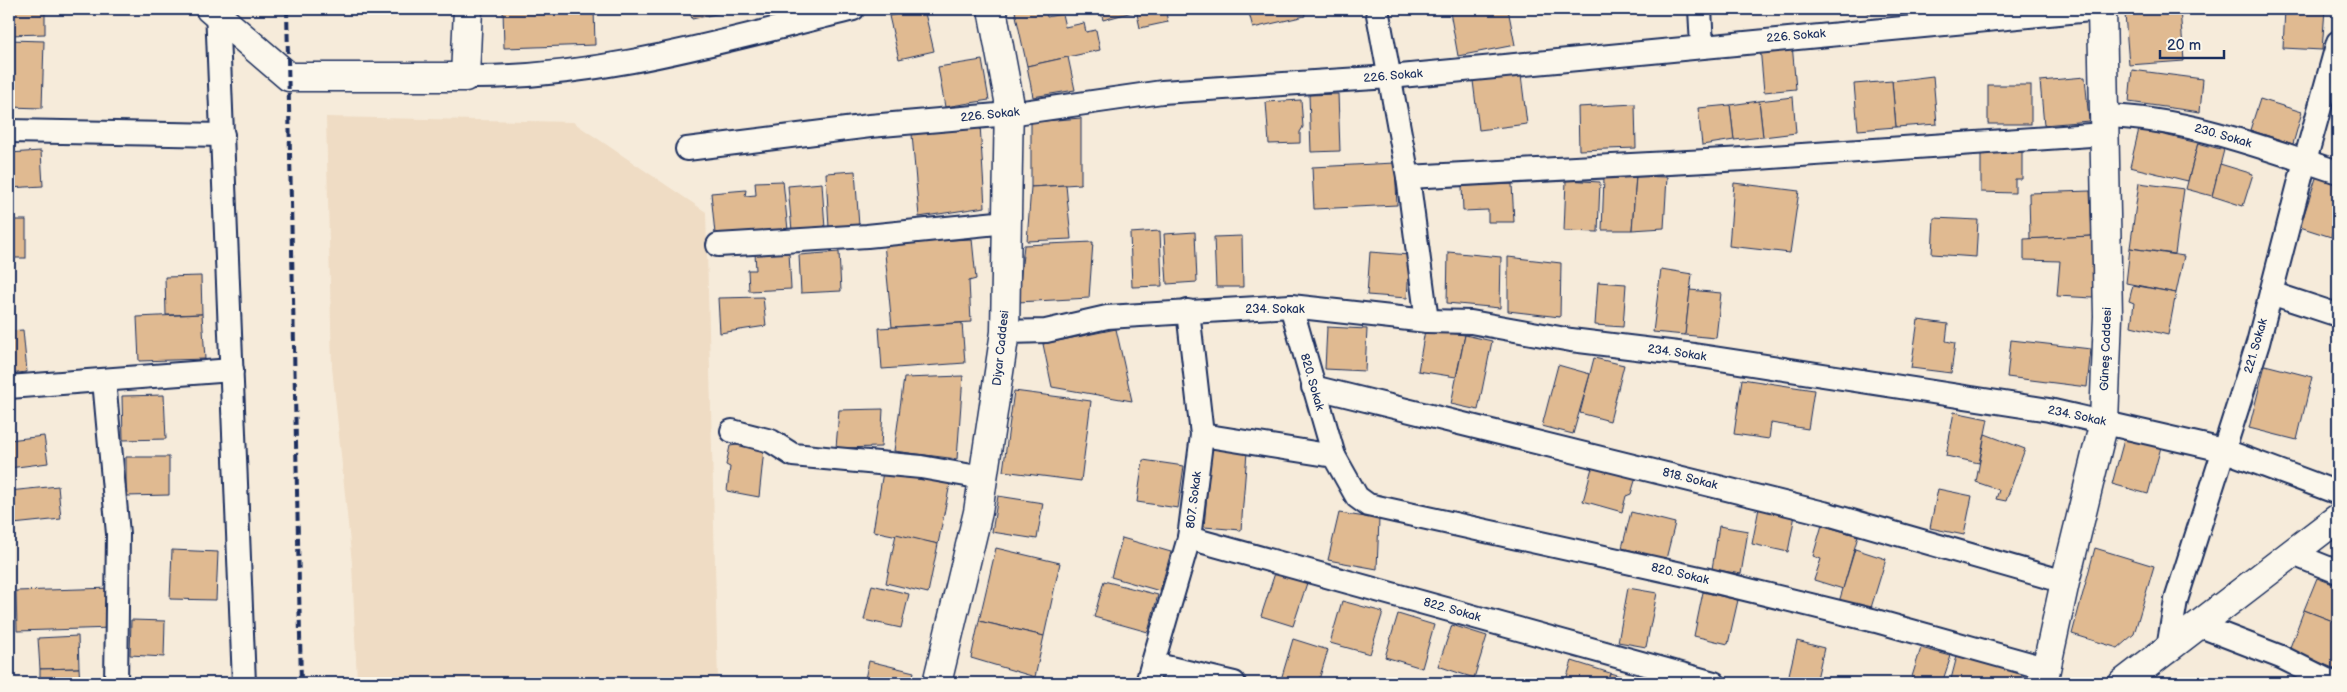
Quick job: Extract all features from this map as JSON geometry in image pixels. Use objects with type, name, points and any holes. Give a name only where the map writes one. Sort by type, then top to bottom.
[{"type":"street","points":[[465,77],[468,9]]},
{"type":"street","points":[[215,11],[289,77],[508,78],[608,66],[853,9]]},
{"type":"street","name":"Diyar Caddesi","points":[[937,683],[978,512],[1005,332],[1009,100],[992,9]]},
{"type":"street","points":[[1376,9],[1408,177],[1427,321]]},
{"type":"street","points":[[1700,9],[1702,46]]},
{"type":"street","name":"226. Sokak","points":[[687,149],[870,126],[1009,114],[1162,92],[1390,77],[2101,9]]},
{"type":"street","name":"Güneş Caddesi","points":[[2046,676],[2065,582],[2104,422],[2108,316],[2101,9]]},
{"type":"street","points":[[215,11],[223,135],[244,683]]},
{"type":"street","name":"221. Sokak","points":[[2168,648],[2176,600],[2258,343],[2304,161],[2335,66],[2338,42]]},
{"type":"street","name":"230. Sokak","points":[[1408,177],[1744,159],[2105,125],[2137,117],[2194,127],[2338,172]]},
{"type":"street","points":[[9,130],[223,135]]},
{"type":"street","points":[[718,245],[867,236],[1007,222]]},
{"type":"street","points":[[2271,293],[2338,315]]},
{"type":"street","name":"234. Sokak","points":[[1005,332],[1046,331],[1108,317],[1291,306],[1427,321],[1471,322],[1571,340],[1694,355],[2049,410],[2223,450],[2338,493]]},
{"type":"street","name":"820. Sokak","points":[[1291,306],[1334,456],[1357,497],[1368,504],[1828,609],[2046,676]]},
{"type":"street","name":"807. Sokak","points":[[1150,674],[1189,538],[1202,435],[1188,311]]},
{"type":"street","points":[[9,387],[232,370]]},
{"type":"street","points":[[104,380],[118,534],[116,683]]},
{"type":"street","name":"818. Sokak","points":[[1313,387],[1824,513],[2065,582]]},
{"type":"street","points":[[732,431],[771,441],[793,455],[922,467],[983,478]]},
{"type":"street","points":[[1202,435],[1334,456]]},
{"type":"street","points":[[2123,683],[2338,518]]},
{"type":"street","name":"822. Sokak","points":[[1189,538],[1714,683]]},
{"type":"street","points":[[2293,554],[2338,572]]},
{"type":"street","points":[[2198,625],[2281,657],[2333,683]]},
{"type":"street","points":[[1150,674],[1234,683]]},
{"type":"shaded area","points":[[326,117],[573,122],[706,212],[718,683],[357,683],[352,563],[332,367]]},
{"type":"building","points":[[9,9],[45,9],[45,34],[9,35]]},
{"type":"building","points":[[503,9],[594,9],[595,45],[504,48]]},
{"type":"building","points":[[689,9],[729,9],[730,11],[692,19]]},
{"type":"building","points":[[924,9],[934,51],[899,59],[889,16]]},
{"type":"building","points":[[1045,9],[1047,17],[1062,14],[1065,27],[1084,23],[1086,32],[1096,30],[1100,50],[1027,66],[1015,11]]},
{"type":"building","points":[[1100,9],[1136,9],[1136,11],[1103,20]]},
{"type":"building","points":[[1136,9],[1165,9],[1168,22],[1140,28]]},
{"type":"building","points":[[1248,9],[1304,9],[1305,16],[1253,28]]},
{"type":"building","points":[[1466,9],[1508,9],[1515,45],[1458,56],[1450,12]]},
{"type":"building","points":[[1818,9],[1861,9],[1861,11],[1818,13]]},
{"type":"building","points":[[1867,9],[1902,9],[1903,12],[1867,13]]},
{"type":"building","points":[[2180,9],[2184,61],[2129,65],[2125,14]]},
{"type":"building","points":[[2285,9],[2325,9],[2322,50],[2283,48]]},
{"type":"building","points":[[9,40],[44,41],[42,108],[9,107]]},
{"type":"building","points":[[1792,44],[1796,89],[1764,92],[1760,47]]},
{"type":"building","points":[[1068,57],[1075,90],[1033,97],[1027,66]]},
{"type":"building","points":[[982,60],[989,100],[945,107],[938,67]]},
{"type":"building","points":[[2132,70],[2203,79],[2200,112],[2129,102]]},
{"type":"building","points":[[1521,75],[1527,124],[1479,130],[1473,81]]},
{"type":"building","points":[[1933,76],[1937,124],[1896,127],[1892,81]]},
{"type":"building","points":[[2085,77],[2089,121],[2044,125],[2040,81]]},
{"type":"building","points":[[1892,81],[1896,127],[1858,130],[1854,84]]},
{"type":"building","points":[[1988,85],[2031,85],[2031,124],[1988,124]]},
{"type":"building","points":[[1338,94],[1340,151],[1311,152],[1309,95]]},
{"type":"building","points":[[1793,97],[1796,133],[1763,137],[1759,101]]},
{"type":"building","points":[[2260,99],[2302,112],[2293,144],[2250,130]]},
{"type":"building","points":[[1301,100],[1303,127],[1300,132],[1300,143],[1269,144],[1266,102]]},
{"type":"building","points":[[1759,101],[1763,137],[1734,140],[1730,105]]},
{"type":"building","points":[[1635,104],[1636,148],[1579,150],[1578,107]]},
{"type":"building","points":[[1730,105],[1734,140],[1702,145],[1698,108]]},
{"type":"building","points":[[1081,118],[1081,184],[1031,187],[1031,122]]},
{"type":"building","points":[[980,124],[985,207],[919,217],[912,134]]},
{"type":"building","points":[[2139,129],[2198,143],[2188,181],[2130,167]]},
{"type":"building","points":[[2198,143],[2224,150],[2212,196],[2186,189]]},
{"type":"building","points":[[1981,149],[2022,149],[2022,179],[2015,179],[2015,193],[1981,192]]},
{"type":"building","points":[[41,151],[43,186],[9,188],[9,153]]},
{"type":"building","points":[[1395,163],[1397,205],[1314,209],[1312,167]]},
{"type":"building","points":[[2220,164],[2253,174],[2243,206],[2212,196]]},
{"type":"building","points":[[855,171],[859,226],[829,228],[826,173]]},
{"type":"building","points":[[2317,175],[2338,182],[2338,214],[2331,237],[2300,227]]},
{"type":"building","points":[[1636,176],[1632,230],[1602,230],[1604,178]]},
{"type":"building","points":[[1636,176],[1667,177],[1664,228],[1632,230]]},
{"type":"building","points":[[1566,180],[1600,182],[1598,232],[1564,231]]},
{"type":"building","points":[[783,181],[788,230],[715,234],[711,193],[746,190],[745,196],[756,195],[755,182]]},
{"type":"building","points":[[822,183],[825,229],[792,231],[788,186]]},
{"type":"building","points":[[1734,183],[1799,191],[1790,253],[1729,246]]},
{"type":"building","points":[[2139,183],[2184,189],[2175,254],[2130,248]]},
{"type":"building","points":[[1512,184],[1514,222],[1488,222],[1488,210],[1463,211],[1462,186]]},
{"type":"building","points":[[1066,185],[1071,239],[1027,241],[1031,187]]},
{"type":"building","points":[[2090,191],[2092,236],[2030,239],[2029,193]]},
{"type":"building","points":[[1934,218],[1978,220],[1976,257],[1932,254]]},
{"type":"building","points":[[9,220],[26,220],[26,258],[9,258]]},
{"type":"building","points":[[1160,231],[1162,286],[1132,287],[1130,233]]},
{"type":"building","points":[[1195,232],[1197,282],[1167,284],[1164,234]]},
{"type":"building","points":[[946,236],[951,240],[972,239],[976,279],[969,281],[971,322],[892,327],[884,243]]},
{"type":"building","points":[[1242,236],[1243,287],[1216,287],[1214,237]]},
{"type":"building","points":[[2092,236],[2093,298],[2057,296],[2060,261],[2024,260],[2024,239]]},
{"type":"building","points":[[1093,242],[1089,298],[1018,302],[1024,245]]},
{"type":"building","points":[[2130,248],[2184,256],[2176,293],[2126,283]]},
{"type":"building","points":[[789,252],[791,289],[749,291],[748,270],[756,270],[755,253]]},
{"type":"building","points":[[839,252],[841,291],[801,293],[799,255]]},
{"type":"building","points":[[1370,252],[1410,255],[1407,298],[1367,295]]},
{"type":"building","points":[[1448,252],[1501,257],[1500,308],[1447,303]]},
{"type":"building","points":[[1508,257],[1561,263],[1560,317],[1508,311]]},
{"type":"building","points":[[1661,269],[1692,274],[1685,335],[1653,332]]},
{"type":"building","points":[[201,276],[202,314],[166,315],[165,277]]},
{"type":"building","points":[[1598,282],[1626,284],[1623,327],[1595,325]]},
{"type":"building","points":[[2133,285],[2176,293],[2168,335],[2131,326],[2134,303],[2129,301]]},
{"type":"building","points":[[1690,290],[1721,293],[1716,338],[1685,335]]},
{"type":"building","points":[[763,297],[766,326],[720,333],[718,298]]},
{"type":"building","points":[[202,314],[205,359],[139,361],[137,317]]},
{"type":"building","points":[[1918,320],[1948,324],[1946,341],[1955,343],[1951,373],[1911,368]]},
{"type":"building","points":[[962,323],[965,363],[882,369],[879,328]]},
{"type":"building","points":[[1327,327],[1367,329],[1365,371],[1325,369]]},
{"type":"building","points":[[1116,329],[1132,401],[1052,387],[1043,344]]},
{"type":"building","points":[[23,330],[27,372],[9,374],[9,331]]},
{"type":"building","points":[[1425,330],[1465,335],[1456,377],[1418,371]]},
{"type":"building","points":[[1465,335],[1492,341],[1478,410],[1451,404]]},
{"type":"building","points":[[2011,340],[2091,349],[2087,387],[2007,377]]},
{"type":"building","points":[[1594,358],[1624,365],[1610,421],[1580,413]]},
{"type":"building","points":[[1558,365],[1590,374],[1573,434],[1542,426]]},
{"type":"building","points":[[2265,365],[2312,377],[2297,440],[2249,428]]},
{"type":"building","points":[[963,376],[957,459],[894,451],[904,378]]},
{"type":"building","points":[[1742,379],[1814,390],[1808,429],[1771,423],[1769,439],[1734,434]]},
{"type":"building","points":[[1014,391],[1091,401],[1081,481],[1003,471]]},
{"type":"building","points":[[164,395],[166,439],[123,440],[122,396]]},
{"type":"building","points":[[883,409],[881,447],[836,448],[839,410]]},
{"type":"building","points":[[1954,412],[1988,419],[1979,463],[1946,456]]},
{"type":"building","points":[[1985,434],[2025,449],[2006,501],[1996,499],[1999,490],[1976,482]]},
{"type":"building","points":[[44,436],[48,463],[9,468],[9,440]]},
{"type":"building","points":[[2125,436],[2161,447],[2148,494],[2112,484]]},
{"type":"building","points":[[744,444],[764,449],[759,497],[727,491],[730,467],[726,465],[730,446]]},
{"type":"building","points":[[1211,449],[1247,452],[1241,530],[1204,527]]},
{"type":"building","points":[[126,457],[169,457],[169,495],[126,496]]},
{"type":"building","points":[[1143,460],[1184,466],[1178,508],[1137,502]]},
{"type":"building","points":[[1593,464],[1637,474],[1631,494],[1626,496],[1622,512],[1583,501]]},
{"type":"building","points":[[883,472],[950,484],[938,544],[873,531]]},
{"type":"building","points":[[58,486],[61,519],[13,524],[9,491]]},
{"type":"building","points":[[1938,489],[1972,496],[1964,535],[1930,528]]},
{"type":"building","points":[[998,496],[1043,503],[1037,539],[992,532]]},
{"type":"building","points":[[1759,508],[1795,515],[1788,552],[1752,544]]},
{"type":"building","points":[[1631,512],[1675,523],[1666,559],[1622,548]]},
{"type":"building","points":[[1339,513],[1379,519],[1377,569],[1328,560]]},
{"type":"building","points":[[1822,525],[1858,536],[1843,589],[1814,580],[1821,559],[1813,556]]},
{"type":"building","points":[[1719,526],[1748,531],[1741,574],[1712,569]]},
{"type":"building","points":[[896,534],[938,544],[928,593],[886,583]]},
{"type":"building","points":[[1122,538],[1171,552],[1160,591],[1111,577]]},
{"type":"building","points":[[996,548],[1060,563],[1044,636],[979,621]]},
{"type":"building","points":[[2095,548],[2154,566],[2134,634],[2118,648],[2072,634]]},
{"type":"building","points":[[1855,549],[1886,559],[1870,611],[1839,602]]},
{"type":"building","points":[[172,550],[218,552],[216,600],[170,599]]},
{"type":"building","points":[[1275,573],[1307,583],[1293,626],[1261,616]]},
{"type":"building","points":[[2317,578],[2338,586],[2338,623],[2304,610]]},
{"type":"building","points":[[1104,581],[1158,595],[1148,632],[1094,617]]},
{"type":"building","points":[[872,585],[909,594],[901,628],[864,620]]},
{"type":"building","points":[[112,588],[113,628],[17,631],[16,591]]},
{"type":"building","points":[[1628,588],[1657,593],[1646,647],[1618,642]]},
{"type":"building","points":[[1703,592],[1738,600],[1728,644],[1694,636]]},
{"type":"building","points":[[1342,601],[1383,612],[1370,654],[1330,643]]},
{"type":"building","points":[[2304,610],[2338,623],[2338,670],[2289,650]]},
{"type":"building","points":[[1398,614],[1434,625],[1422,668],[1385,657]]},
{"type":"building","points":[[131,620],[165,621],[164,657],[130,655]]},
{"type":"building","points":[[979,621],[1044,636],[1035,677],[971,658]]},
{"type":"building","points":[[1452,625],[1487,636],[1474,678],[1438,666]]},
{"type":"building","points":[[78,636],[79,668],[40,669],[38,638]]},
{"type":"building","points":[[1293,639],[1328,650],[1318,683],[1280,683]]},
{"type":"building","points":[[1797,641],[1824,648],[1816,683],[1787,683]]},
{"type":"building","points":[[1921,648],[1951,656],[1942,683],[1910,683]]},
{"type":"building","points":[[1957,656],[2024,673],[2021,683],[1950,683]]},
{"type":"building","points":[[869,661],[914,672],[911,683],[864,683]]},
{"type":"building","points":[[1572,661],[1610,673],[1607,683],[1565,683]]},
{"type":"building","points":[[79,668],[80,683],[40,683],[40,669]]},
{"type":"building","points":[[1610,673],[1643,683],[1607,683]]},
{"type":"railway","points":[[287,9],[301,683]]}]
